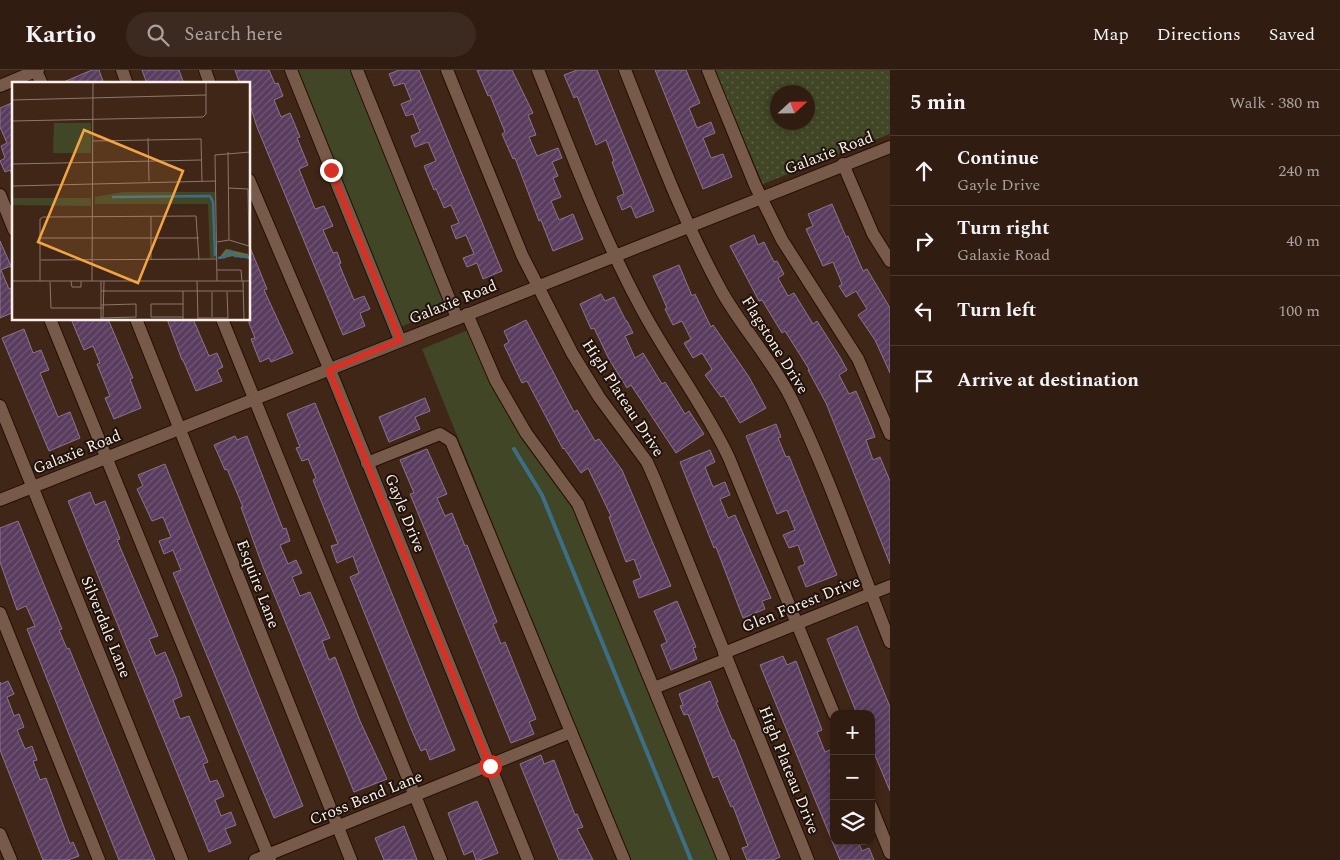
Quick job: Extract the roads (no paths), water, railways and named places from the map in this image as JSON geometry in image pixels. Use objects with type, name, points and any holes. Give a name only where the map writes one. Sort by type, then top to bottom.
[{"type":"street","points":[[0,86],[37,70],[41,82]]},
{"type":"street","points":[[122,70],[127,82]]},
{"type":"street","points":[[205,70],[209,82]]},
{"type":"street","points":[[291,70],[400,340]]},
{"type":"street","points":[[356,70],[462,316],[526,433],[578,504],[724,860]]},
{"type":"street","name":"High Plateau Drive","points":[[447,70],[522,255],[572,353],[647,462],[808,860]]},
{"type":"street","points":[[538,70],[614,256],[658,338],[713,422],[798,622],[832,710]]},
{"type":"street","name":"Flagstone Drive","points":[[625,70],[688,226],[723,293],[776,370],[791,398],[890,642]]},
{"type":"street","points":[[708,70],[782,240],[858,360],[890,434]]},
{"type":"street","name":"Galaxie Road","points":[[0,500],[255,400],[400,340],[843,164],[890,147]]},
{"type":"street","points":[[843,164],[873,234],[890,262]]},
{"type":"street","name":"Gayle Drive","points":[[250,182],[329,370],[528,860]]},
{"type":"street","points":[[0,195],[12,225]]},
{"type":"street","points":[[50,320],[269,857]]},
{"type":"street","name":"Esquire Lane","points":[[136,320],[351,860]]},
{"type":"street","points":[[222,320],[441,860]]},
{"type":"street","name":"Silverdale Lane","points":[[0,406],[182,860]]},
{"type":"street","points":[[367,463],[440,434],[451,441],[624,860]]},
{"type":"street","name":"Glen Forest Drive","points":[[654,688],[798,622],[890,586]]},
{"type":"street","points":[[0,613],[99,860]]},
{"type":"street","name":"Cross Bend Lane","points":[[255,860],[269,857],[571,732]]},
{"type":"street","points":[[875,816],[890,853]]},
{"type":"street","points":[[0,834],[11,860]]},
{"type":"waterway","points":[[514,449],[542,495],[691,860]]}]
